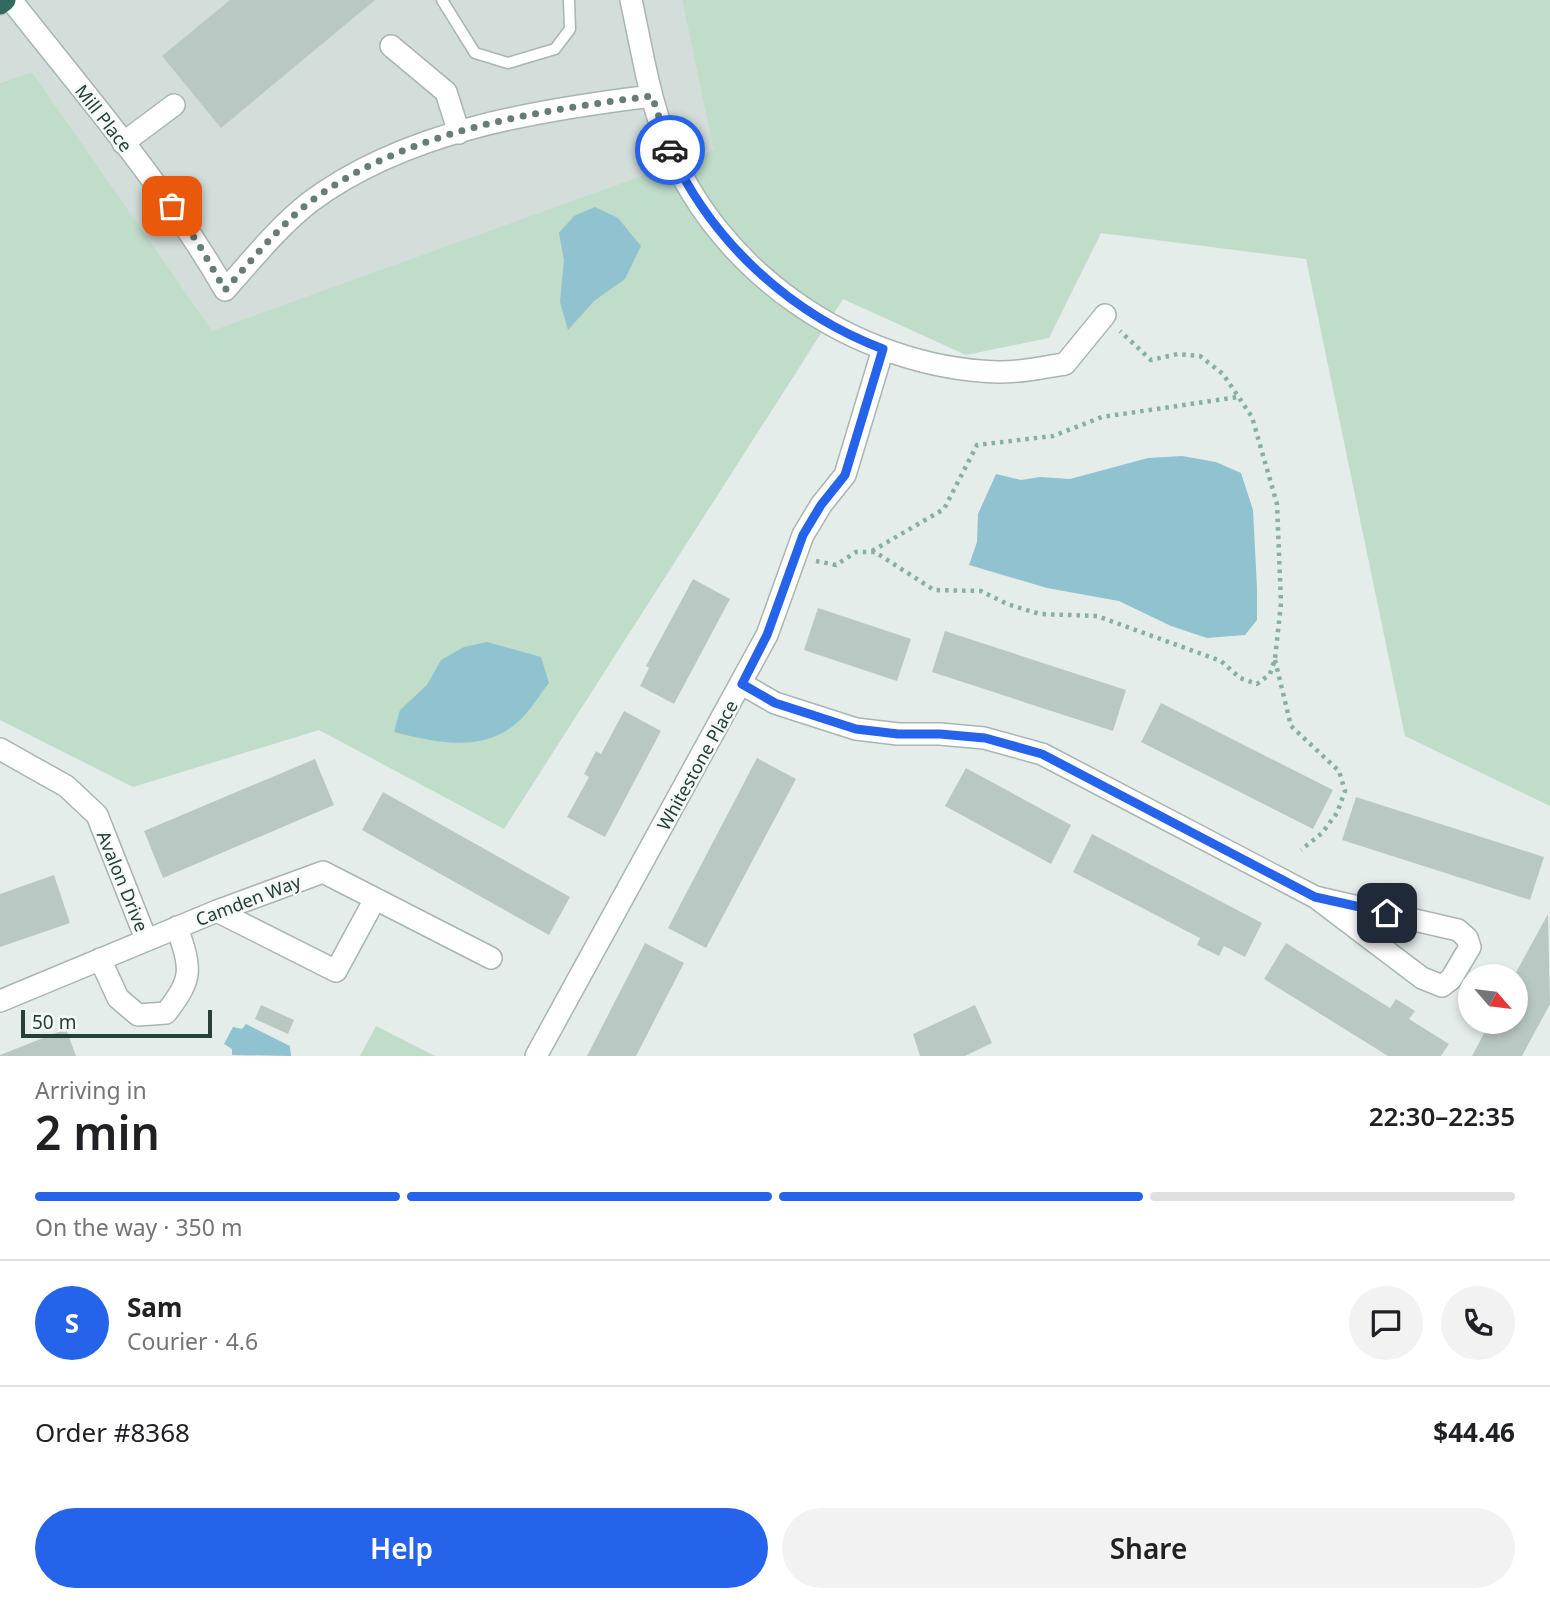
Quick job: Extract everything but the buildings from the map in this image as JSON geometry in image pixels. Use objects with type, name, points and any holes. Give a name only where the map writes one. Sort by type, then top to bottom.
[{"type":"highway","points":[[0,4],[5,0]]},
{"type":"street","name":"Mill Place","points":[[11,0],[198,243],[225,290],[271,239],[309,203],[389,155],[459,133],[601,102],[652,96]]},
{"type":"street","points":[[631,0],[652,96],[664,135],[693,195],[723,235],[796,303],[826,324],[883,349],[923,362],[999,372],[1065,364],[1105,316]]},
{"type":"street","points":[[391,46],[446,92],[459,133]]},
{"type":"street","points":[[123,143],[174,105]]},
{"type":"street","name":"Whitestone Place","points":[[536,1056],[767,635],[794,557],[821,505],[845,475],[883,349]]},
{"type":"street","points":[[742,684],[775,703],[856,729],[985,738],[1042,754],[1315,897],[1422,978],[1442,986],[1451,979],[1470,947],[1467,938],[1458,930],[1315,897]]},
{"type":"street","name":"Avalon Drive","points":[[0,749],[66,786],[97,815],[146,939]]},
{"type":"street","name":"Camden Way","points":[[0,1001],[216,911],[323,872],[491,958]]},
{"type":"street","points":[[216,911],[336,971],[375,899]]},
{"type":"street","points":[[100,959],[118,998],[138,1015],[166,1013],[185,989],[189,962],[177,927]]},
{"type":"lane","points":[[442,0],[475,53],[508,63],[555,50],[570,29],[569,0]]},
{"type":"path","points":[[794,557],[836,565],[856,552],[870,552],[898,565],[934,590],[981,590],[1007,604],[1040,614],[1097,616],[1220,661],[1240,678],[1258,684],[1270,674],[1275,659],[1281,603],[1277,504],[1252,416],[1223,374],[1200,356],[1178,354],[1151,360],[1105,316]]},
{"type":"path","points":[[870,552],[944,509],[977,445],[1054,436],[1102,417],[1239,397]]},
{"type":"path","points":[[1275,659],[1290,726],[1339,771],[1345,791],[1337,813],[1322,833],[1301,850]]},
{"type":"shaded area","points":[[0,0],[682,0],[715,150],[212,332],[32,72],[0,83]]},
{"type":"green space","points":[[682,0],[1550,0],[1550,806],[1405,736],[1306,259],[1101,233],[1049,338],[966,355],[843,299],[504,829],[319,730],[133,787],[0,720],[0,83],[32,72],[212,331],[714,150]]},
{"type":"green space","points":[[376,1026],[435,1056],[360,1056]]},
{"type":"water","points":[[595,207],[618,218],[641,246],[625,279],[594,301],[568,330],[560,302],[564,260],[559,233],[574,216]]},
{"type":"water","points":[[1182,456],[1216,462],[1241,473],[1253,510],[1257,588],[1257,620],[1245,635],[1207,638],[1171,626],[1119,601],[1047,588],[969,565],[977,542],[978,514],[996,474],[1021,480],[1040,477],[1070,479],[1148,458]]},
{"type":"water","points":[[487,642],[541,657],[549,683],[522,718],[493,737],[461,743],[428,740],[394,732],[400,710],[427,685],[441,660],[464,647]]},
{"type":"water","points":[[246,1024],[290,1046],[291,1056],[232,1055],[232,1049],[224,1044],[233,1027],[242,1029]]},
{"type":"way so far","points":[[172,206],[198,243],[225,290],[271,239],[309,203],[351,175],[389,155],[431,140],[601,102],[652,96],[670,150]]},
{"type":"route","points":[[670,150],[693,195],[739,253],[796,303],[826,324],[883,349],[845,475],[821,505],[803,535],[767,635],[742,684],[775,703],[856,729],[985,738],[1042,754],[1315,897],[1387,913]]}]
